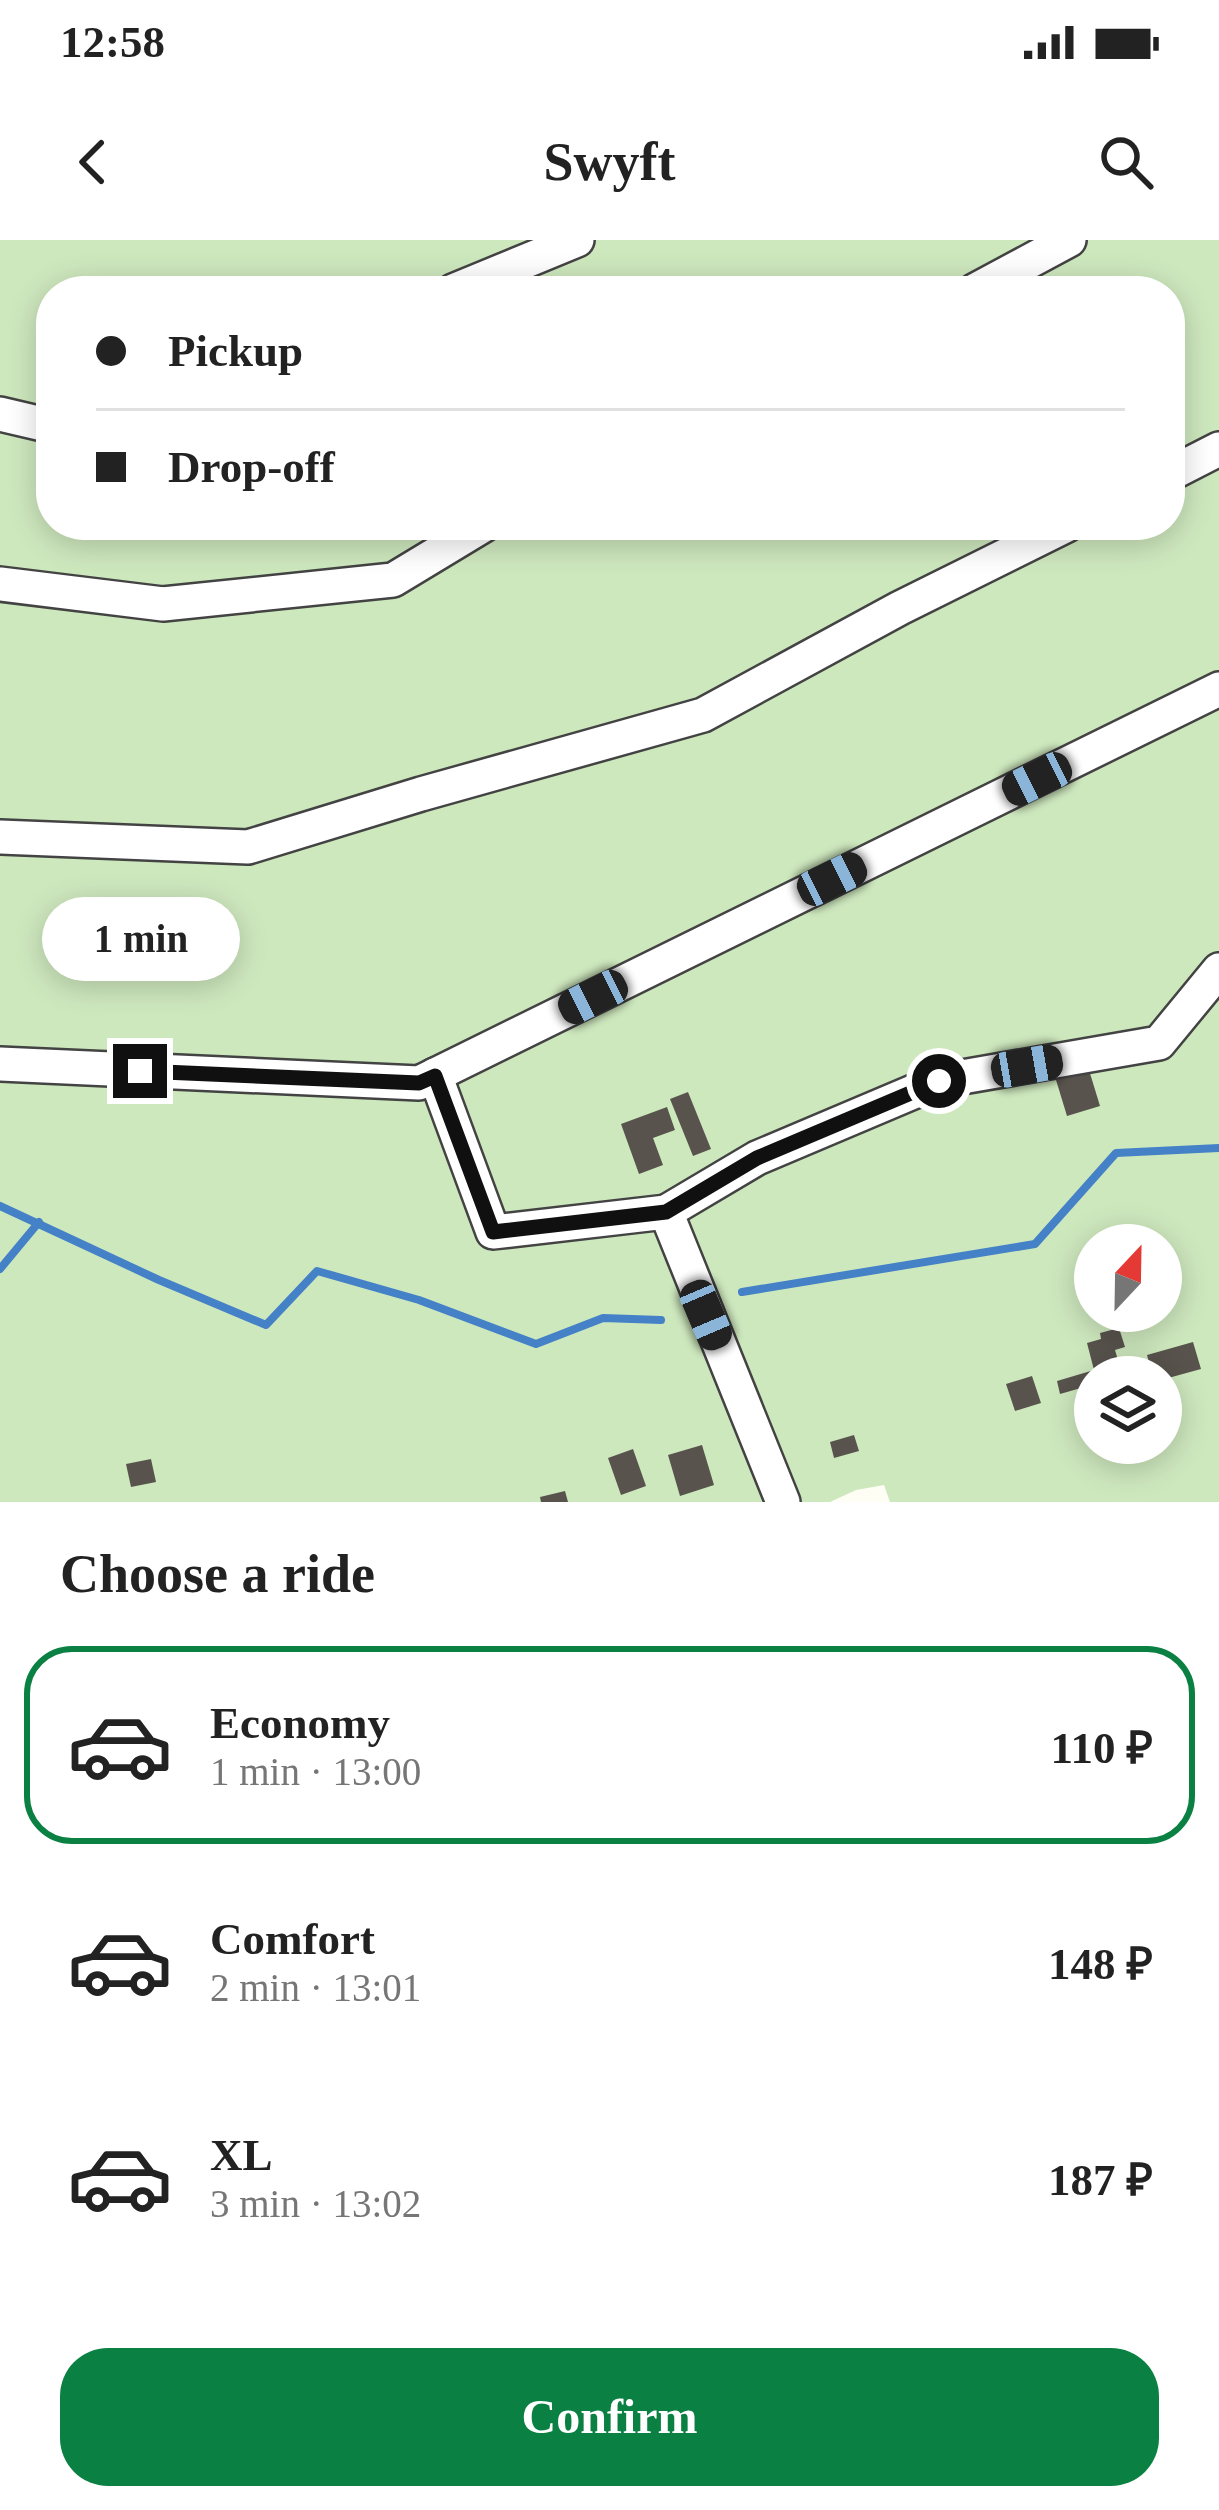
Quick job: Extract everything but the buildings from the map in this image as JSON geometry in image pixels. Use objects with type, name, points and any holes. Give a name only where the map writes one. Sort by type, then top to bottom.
[{"type":"lane","points":[[489,276],[577,240]]},
{"type":"lane","points":[[1002,276],[1069,240]]},
{"type":"lane","points":[[0,414],[36,422]]},
{"type":"lane","points":[[1185,466],[1219,449]]},
{"type":"lane","points":[[0,584],[163,604],[392,580],[459,540]]},
{"type":"lane","points":[[0,837],[248,847],[704,715],[1037,540]]},
{"type":"lane","points":[[0,1064],[419,1083],[1219,689]]},
{"type":"lane","points":[[435,1076],[493,1232],[666,1212],[757,1158],[939,1081],[1159,1043],[1219,970]]},
{"type":"lane","points":[[666,1212],[783,1502]]},
{"type":"green space","points":[[0,240],[1219,240],[1219,1502],[890,1502],[884,1485],[856,1490],[830,1502],[0,1502]]},
{"type":"waterway","points":[[742,1292],[1035,1244],[1116,1153],[1219,1148]]},
{"type":"waterway","points":[[0,1206],[266,1325],[317,1271],[419,1300],[536,1344],[603,1318],[661,1320]]},
{"type":"waterway","points":[[0,1269],[39,1222]]},
{"type":"route","points":[[140,1071],[419,1083],[435,1076],[493,1232],[666,1212],[757,1158],[939,1081]]}]
